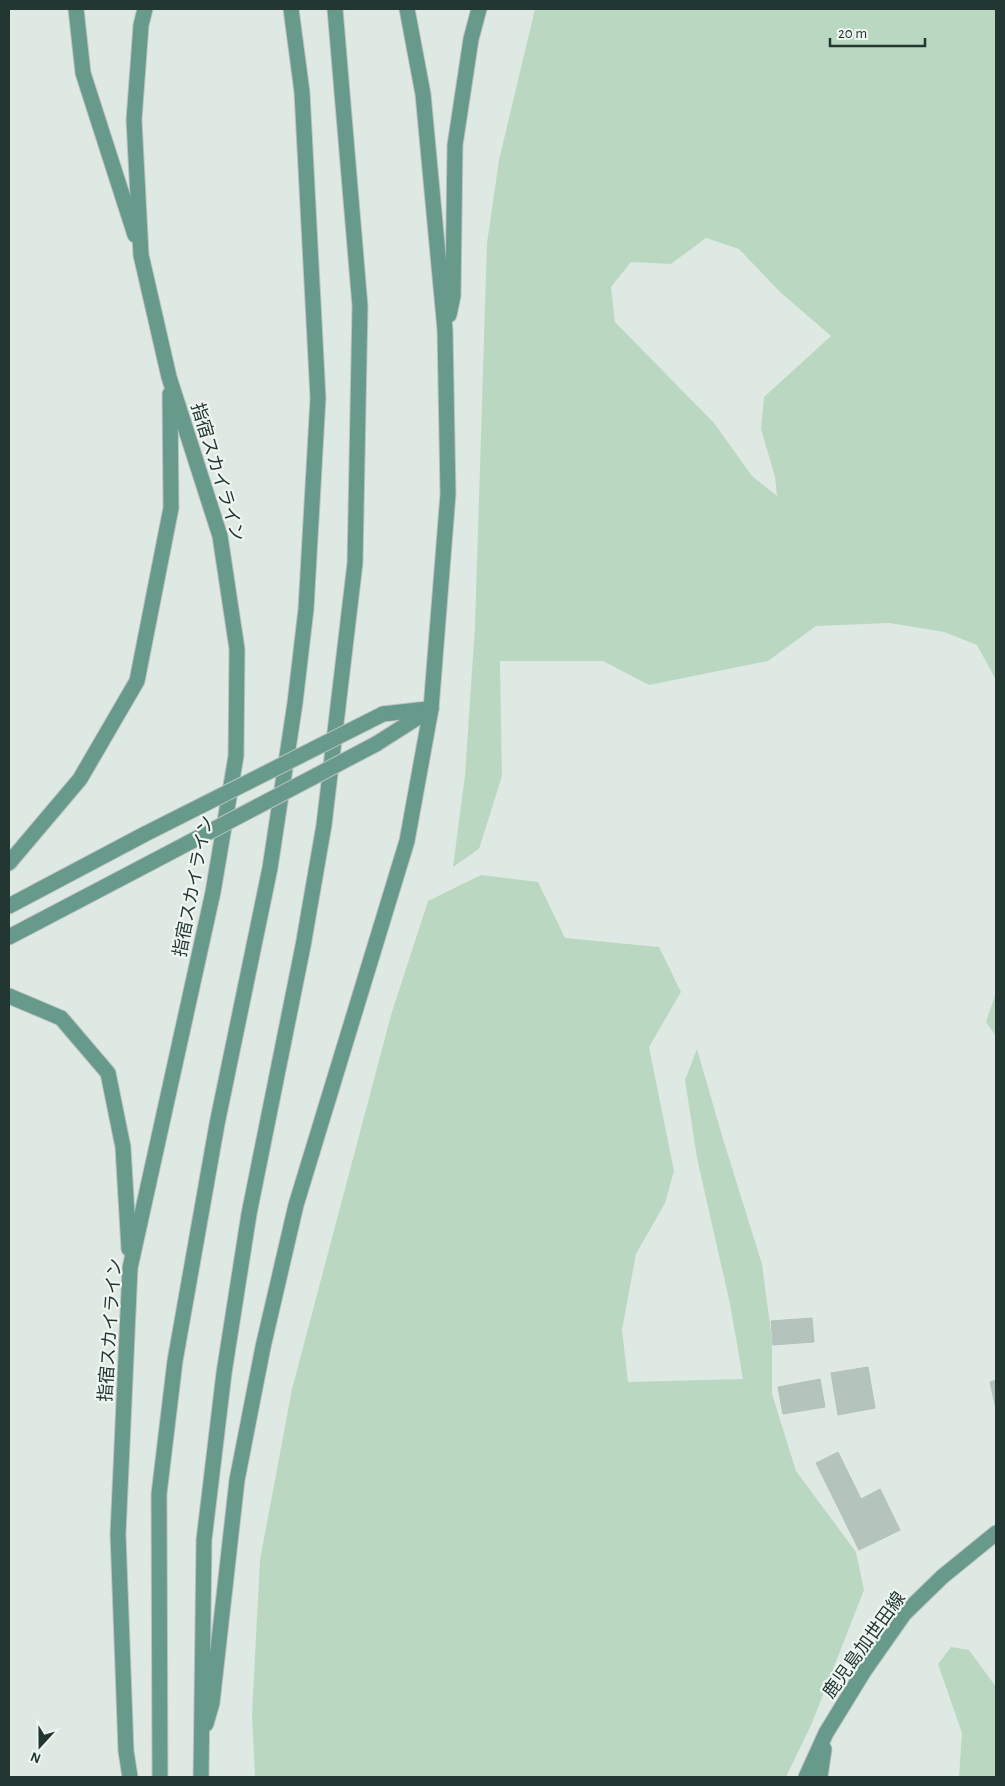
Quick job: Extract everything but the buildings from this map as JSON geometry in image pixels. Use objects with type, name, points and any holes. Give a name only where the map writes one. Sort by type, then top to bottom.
[{"type":"main road","points":[[76,9],[83,73],[141,255]]},
{"type":"main road","name":"指宿スカイライン","points":[[130,1777],[126,1752],[118,1534],[130,1268],[213,892],[236,756],[237,649],[220,536],[170,377],[141,255],[134,120],[141,25],[145,9]]},
{"type":"main road","points":[[160,1777],[159,1494],[175,1361],[217,1124],[265,898],[295,702],[306,609],[318,398],[302,92],[291,9]]},
{"type":"main road","points":[[201,1777],[204,1540],[224,1373],[249,1214],[303,946],[324,825],[355,563],[360,306],[335,9]]},
{"type":"main road","points":[[201,1740],[212,1703],[237,1480],[263,1347],[296,1205],[407,841],[431,709],[448,494],[446,330],[423,94],[408,9]]},
{"type":"main road","points":[[446,330],[453,296],[456,145],[471,39],[479,9]]},
{"type":"main road","points":[[9,863],[80,779],[137,681],[171,508],[170,377]]},
{"type":"main road","points":[[9,906],[145,834],[383,714],[431,709]]},
{"type":"main road","points":[[9,937],[376,744],[431,709]]},
{"type":"main road","points":[[9,996],[61,1018],[108,1073],[123,1147],[130,1268]]},
{"type":"main road","name":"鹿児島加世田線","points":[[806,1777],[826,1733],[864,1672],[904,1614],[942,1577],[996,1532]]},
{"type":"main road","points":[[820,1777],[826,1733]]},
{"type":"green space","points":[[535,9],[996,9],[996,680],[977,645],[944,632],[889,623],[816,626],[768,661],[649,685],[603,661],[500,661],[502,776],[479,849],[453,867],[465,775],[475,626],[487,243],[499,160]],"holes":[[[706,238],[739,249],[780,292],[831,336],[764,397],[761,429],[775,477],[777,496],[752,476],[714,423],[615,322],[611,287],[631,262],[671,264]]]},
{"type":"green space","points":[[481,875],[538,882],[565,938],[659,947],[681,992],[649,1047],[674,1171],[665,1203],[636,1254],[622,1330],[628,1382],[743,1379],[730,1304],[697,1158],[685,1080],[697,1049],[762,1264],[772,1340],[772,1394],[796,1471],[856,1552],[864,1590],[812,1723],[786,1777],[255,1777],[252,1714],[260,1560],[292,1389],[391,1015],[428,901]]},
{"type":"green space","points":[[996,992],[996,1036],[986,1022]]},
{"type":"green space","points":[[951,1647],[969,1650],[996,1687],[996,1777],[959,1777],[962,1733],[938,1664]]}]
